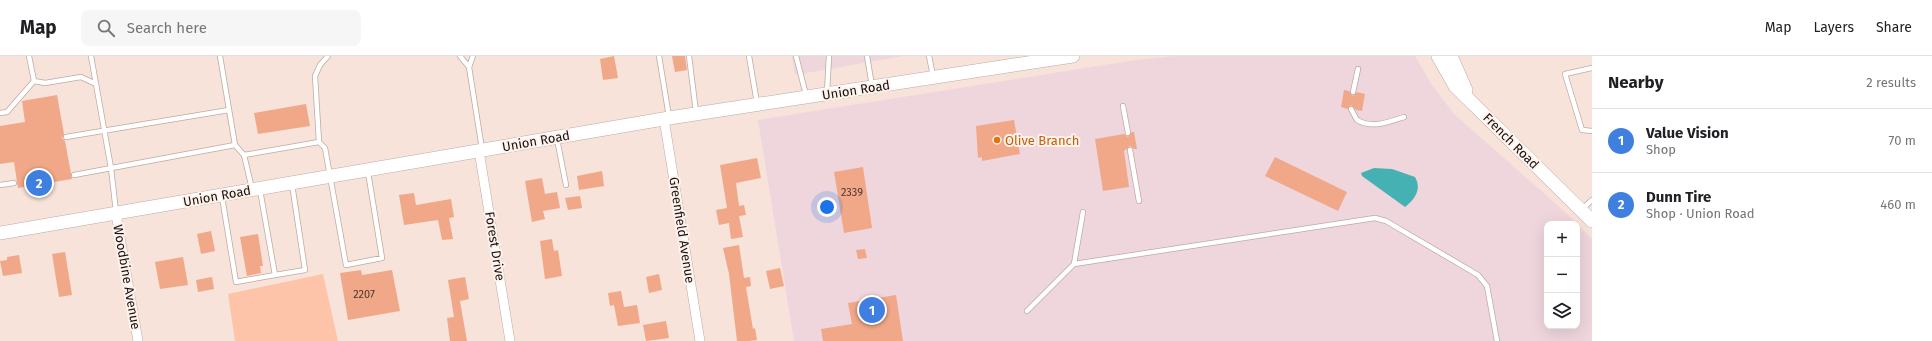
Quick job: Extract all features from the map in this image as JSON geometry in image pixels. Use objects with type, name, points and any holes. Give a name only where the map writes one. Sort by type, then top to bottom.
[{"type":"main road","name":"Union Road","points":[[0,233],[666,119],[1073,56]]},
{"type":"main road","name":"French Road","points":[[1438,56],[1455,86],[1592,220]]},
{"type":"main road","points":[[1451,56],[1470,101]]},
{"type":"street","name":"Greenfield Avenue","points":[[666,119],[700,341]]},
{"type":"street","name":"Forest Drive","points":[[481,151],[510,341]]},
{"type":"street","name":"Woodbine Avenue","points":[[116,214],[138,341]]},
{"type":"lane","points":[[29,56],[34,81]]},
{"type":"lane","points":[[91,56],[105,130],[116,214]]},
{"type":"lane","points":[[220,56],[235,145],[244,155],[256,189],[276,276]]},
{"type":"lane","points":[[328,56],[320,65],[314,76],[319,142],[324,148],[346,265],[382,258],[368,170]]},
{"type":"lane","points":[[460,56],[469,67]]},
{"type":"lane","points":[[473,56],[469,67],[481,151]]},
{"type":"lane","points":[[659,56],[666,119]]},
{"type":"lane","points":[[688,56],[697,114]]},
{"type":"lane","points":[[749,56],[757,105]]},
{"type":"lane","points":[[796,56],[806,97]]},
{"type":"lane","points":[[827,94],[829,56]]},
{"type":"lane","points":[[867,56],[872,87]]},
{"type":"lane","points":[[930,56],[933,78]]},
{"type":"lane","points":[[1592,68],[1564,74],[1582,130],[1592,131]]},
{"type":"lane","points":[[1353,92],[1358,69]]},
{"type":"lane","points":[[34,81],[45,83],[81,77],[96,84]]},
{"type":"lane","points":[[0,113],[7,112],[34,81]]},
{"type":"lane","points":[[1123,106],[1128,133]]},
{"type":"lane","points":[[1351,109],[1357,120],[1369,124],[1380,124],[1404,117]]},
{"type":"lane","points":[[66,137],[229,110]]},
{"type":"lane","points":[[557,138],[566,185]]},
{"type":"lane","points":[[244,155],[319,142]]},
{"type":"lane","points":[[74,175],[235,145]]},
{"type":"lane","points":[[1130,150],[1139,201]]},
{"type":"lane","points":[[0,185],[14,183]]},
{"type":"lane","points":[[222,195],[236,282],[276,276],[305,270],[292,183]]},
{"type":"lane","points":[[1581,210],[1592,200]]},
{"type":"lane","points":[[1027,311],[1074,264],[1083,212]]},
{"type":"lane","points":[[1074,264],[1375,218],[1386,222],[1478,275],[1487,286],[1498,341]]},
{"type":"shaded area","points":[[792,56],[903,56],[795,75]]},
{"type":"shaded area","points":[[1175,56],[1415,56],[1432,85],[1454,114],[1574,221],[1544,221],[1544,329],[1580,329],[1580,227],[1592,239],[1592,341],[794,341],[758,120],[1136,60]]},
{"type":"shaded area","points":[[323,274],[338,341],[235,341],[228,294]]},
{"type":"water","points":[[1374,168],[1392,169],[1415,177],[1418,190],[1412,201],[1405,207],[1362,176],[1361,173]]},
{"type":"building","points":[[614,56],[618,78],[603,80],[600,59]]},
{"type":"building","points":[[672,56],[685,56],[687,70],[675,72]]},
{"type":"building","points":[[1344,90],[1349,91],[1353,96],[1357,92],[1365,94],[1362,111],[1356,110],[1351,105],[1347,109],[1341,107]]},
{"type":"building","points":[[57,95],[64,134],[62,138],[65,141],[72,179],[18,188],[14,162],[0,164],[0,126],[25,122],[22,101]]},
{"type":"building","points":[[306,104],[310,126],[258,134],[254,113]]},
{"type":"building","points":[[1014,120],[1020,154],[982,161],[982,157],[978,158],[976,126]]},
{"type":"building","points":[[1132,132],[1134,132],[1137,149],[1130,146],[1124,151],[1129,187],[1103,191],[1095,139],[1124,134],[1128,137]]},
{"type":"building","points":[[1275,157],[1347,192],[1338,211],[1265,176]]},
{"type":"building","points":[[757,158],[761,178],[736,183],[739,206],[744,205],[746,215],[739,216],[743,237],[731,239],[729,223],[719,225],[716,210],[727,208],[720,165]]},
{"type":"building","points":[[863,167],[872,228],[844,233],[834,172]]},
{"type":"building","points":[[602,171],[604,186],[579,190],[577,176]]},
{"type":"building","points":[[542,178],[545,194],[557,192],[560,208],[543,211],[545,219],[532,222],[525,181]]},
{"type":"building","points":[[414,193],[416,205],[451,199],[454,217],[449,218],[453,239],[442,240],[438,220],[404,225],[399,195]]},
{"type":"building","points":[[580,196],[582,208],[568,210],[565,198]]},
{"type":"building","points":[[211,231],[215,251],[201,254],[197,234]]},
{"type":"building","points":[[258,234],[263,266],[260,266],[261,273],[247,276],[240,237]]},
{"type":"building","points":[[552,239],[554,251],[558,250],[562,276],[545,279],[540,241]]},
{"type":"building","points":[[739,245],[744,278],[750,277],[751,286],[746,287],[753,329],[755,328],[757,340],[737,341],[729,274],[723,248]]},
{"type":"building","points":[[865,249],[867,258],[858,259],[856,250]]},
{"type":"building","points":[[65,252],[72,295],[59,297],[52,254]]},
{"type":"building","points":[[19,255],[22,273],[3,276],[0,261],[7,260],[7,257]]},
{"type":"building","points":[[183,257],[188,285],[160,289],[155,262]]},
{"type":"building","points":[[780,268],[784,286],[770,289],[766,271]]},
{"type":"building","points":[[361,270],[362,275],[392,270],[400,311],[348,320],[340,273]]},
{"type":"building","points":[[659,274],[662,290],[649,293],[646,277]]},
{"type":"building","points":[[212,277],[214,289],[198,292],[196,280]]},
{"type":"building","points":[[465,277],[469,299],[460,301],[467,341],[450,341],[447,318],[454,317],[448,280]]},
{"type":"building","points":[[621,291],[624,307],[637,305],[640,323],[618,326],[614,305],[610,306],[608,293]]},
{"type":"building","points":[[896,295],[903,341],[823,341],[821,329],[852,324],[848,303]]},
{"type":"building","points":[[666,321],[669,338],[646,341],[643,325]]},
{"type":"place","name":"Olive Branch","points":[[997,140]]},
{"type":"place","name":"Dunn Tire","points":[[39,183]]},
{"type":"place","name":"Value Vision","points":[[872,310]]}]
